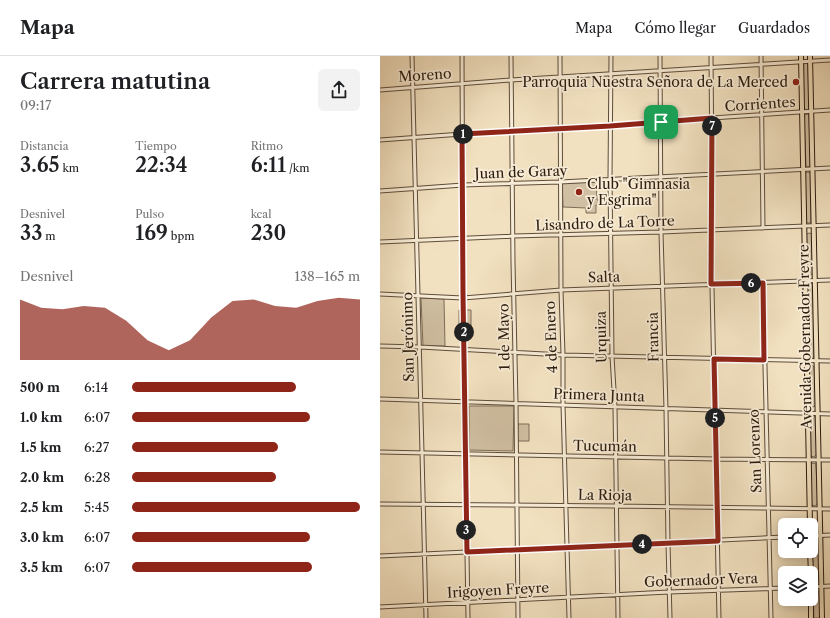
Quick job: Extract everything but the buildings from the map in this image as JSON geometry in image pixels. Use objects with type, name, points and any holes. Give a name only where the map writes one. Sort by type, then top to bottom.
[{"type":"main road","name":"Avenida Gobernador Freyre","points":[[801,56],[810,518]]},
{"type":"main road","name":"Avenida Gobernador Freyre","points":[[810,56],[822,618]]},
{"type":"main road","points":[[811,606],[811,618]]},
{"type":"street","name":"San Jerónimo","points":[[412,56],[426,618]]},
{"type":"street","points":[[462,56],[463,298],[468,618]]},
{"type":"street","name":"1 de Mayo","points":[[511,56],[516,353],[518,618]]},
{"type":"street","name":"4 de Enero","points":[[560,56],[560,290],[563,355],[569,618]]},
{"type":"street","name":"Urquiza","points":[[611,56],[611,288],[618,618]]},
{"type":"street","name":"Francia","points":[[660,56],[661,232],[670,618]]},
{"type":"street","points":[[711,56],[711,284],[714,359],[719,618]]},
{"type":"street","points":[[761,56],[763,228]]},
{"type":"street","name":"Moreno","points":[[380,90],[611,73],[830,60]]},
{"type":"street","name":"Corrientes","points":[[380,140],[610,126],[830,110]]},
{"type":"street","name":"Juan de Garay","points":[[380,191],[463,185],[560,182],[830,168]]},
{"type":"street","name":"Lisandro de La Torre","points":[[380,242],[830,225]]},
{"type":"street","name":"Salta","points":[[380,294],[463,298],[560,290],[830,280]]},
{"type":"street","name":"San Lorenzo","points":[[763,283],[770,618]]},
{"type":"street","points":[[380,346],[563,355],[830,361]]},
{"type":"street","name":"Primera Junta","points":[[380,399],[830,414]]},
{"type":"street","name":"Tucumán","points":[[380,452],[830,460]]},
{"type":"street","name":"La Rioja","points":[[380,504],[517,504],[830,509]]},
{"type":"street","points":[[820,536],[830,535]]},
{"type":"street","points":[[380,556],[778,537]]},
{"type":"street","points":[[821,587],[830,586]]},
{"type":"street","name":"Gobernador Vera","points":[[617,595],[778,588]]},
{"type":"street","name":"Irigoyen Freyre","points":[[380,607],[617,595]]},
{"type":"shaded area","points":[[808,63],[809,110],[803,110],[803,64]]},
{"type":"shaded area","points":[[809,114],[811,166],[806,167],[804,115]]},
{"type":"shaded area","points":[[807,172],[811,173],[810,223],[806,222],[805,174]]},
{"type":"shaded area","name":"Club \"Gimnasia y Esgrima\"","points":[[596,181],[597,200],[608,200],[608,205],[596,205],[596,213],[586,213],[586,208],[563,207],[562,183]]},
{"type":"shaded area","points":[[806,234],[812,234],[813,273],[811,275],[807,272]]},
{"type":"shaded area","points":[[809,283],[813,284],[813,358],[808,358],[807,286]]},
{"type":"shaded area","points":[[421,298],[444,299],[445,346],[423,346]]},
{"type":"shaded area","points":[[459,310],[471,310],[471,333],[459,333]]},
{"type":"shaded area","points":[[811,365],[814,367],[816,404],[813,407],[810,407],[809,404],[808,366]]},
{"type":"shaded area","points":[[469,406],[514,406],[513,451],[469,450]]},
{"type":"shaded area","points":[[812,415],[815,417],[817,454],[814,457],[810,454],[809,416]]},
{"type":"shaded area","points":[[518,424],[529,424],[529,441],[517,441]]},
{"type":"shaded area","points":[[813,463],[816,464],[818,502],[815,506],[812,505],[811,502],[810,465]]},
{"type":"shaded area","points":[[818,543],[819,581],[818,582],[818,566],[813,566],[812,558],[818,558]]},
{"type":"shaded area","points":[[818,591],[820,618],[814,618],[814,606],[818,606]]},
{"type":"place","name":"Parroquia Nuestra Señora de La Merced","points":[[796,82]]},
{"type":"place","name":"Club \"Gimnasia y Esgrima\"","points":[[579,192]]},
{"type":"route","points":[[712,118],[711,284],[763,283],[764,360],[714,359],[718,541],[467,552],[462,134],[661,122],[712,118]]}]
